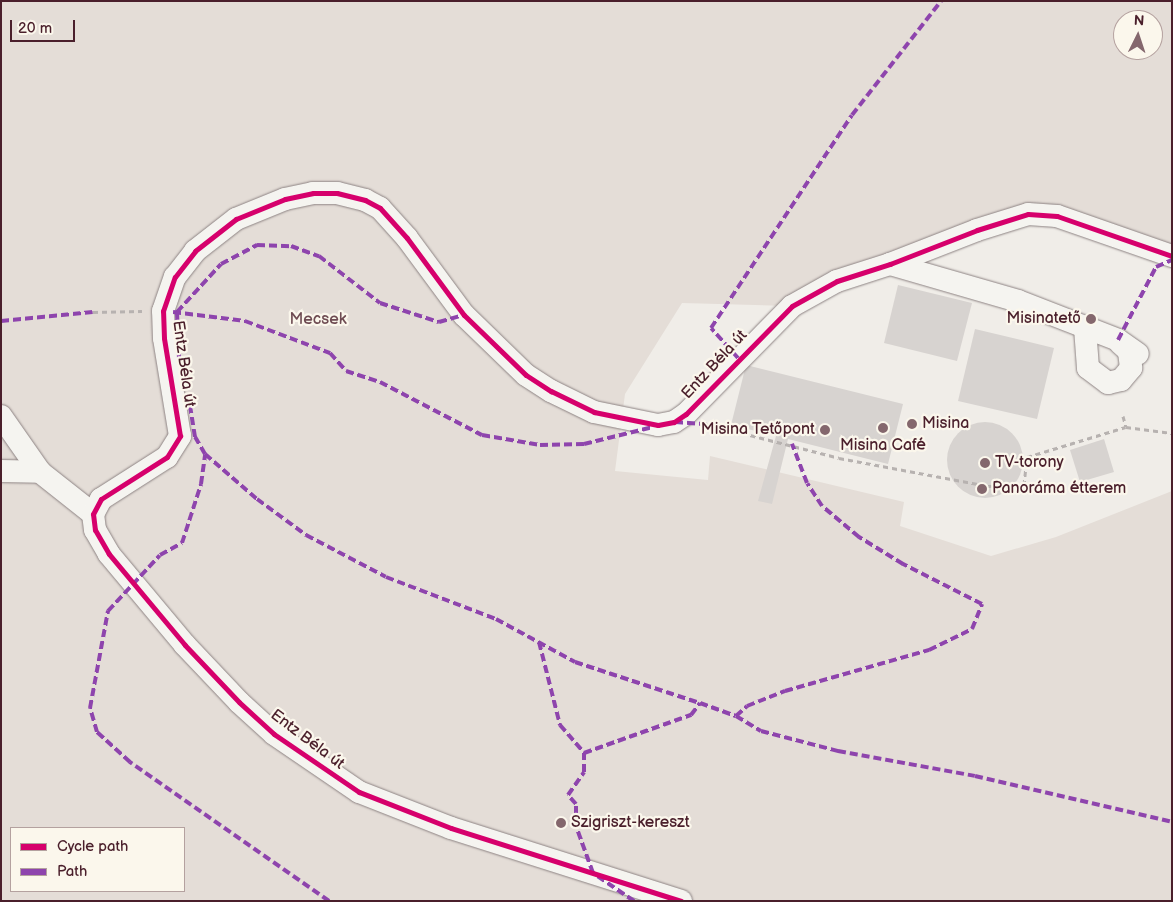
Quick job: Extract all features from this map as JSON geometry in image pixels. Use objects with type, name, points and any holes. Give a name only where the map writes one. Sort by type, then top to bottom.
[{"type":"street","name":"Entz Béla út","points":[[681,901],[407,813],[359,792],[321,768],[274,734],[185,645],[109,554],[95,530],[93,514],[101,498],[167,457],[180,436],[164,338],[163,311],[175,278],[195,251],[236,219],[261,206],[313,193],[337,193],[365,200],[380,208],[407,238],[464,315],[526,375],[594,412],[658,425],[674,422],[686,414],[792,306],[837,281],[890,264],[977,230],[1028,214],[1057,216],[1172,256]]},
{"type":"street","points":[[890,264],[1018,301],[1118,340],[1138,354]]},
{"type":"street","points":[[1085,328],[1088,368],[1108,383],[1121,380],[1131,368],[1129,351],[1118,340]]},
{"type":"street","points":[[1,416],[40,472],[93,514]]},
{"type":"street","points":[[1,471],[40,472]]},
{"type":"path","points":[[94,312],[163,311]]},
{"type":"path","points":[[1123,416],[1126,428]]},
{"type":"path","points":[[707,424],[792,444],[839,458],[988,486],[1024,485],[1027,456],[1126,428],[1172,432]]},
{"type":"green space","name":"Mecsek","points":[[1,1],[1172,1],[1172,256],[1028,214],[792,306],[682,303],[625,394],[615,471],[708,480],[710,456],[904,502],[900,526],[991,556],[1056,537],[1172,491],[1172,901],[1,901]]},
{"type":"building","points":[[898,285],[972,303],[957,361],[884,343]]},
{"type":"building","points":[[975,329],[1054,348],[1037,419],[958,401]]},
{"type":"building","name":"Misina Tetőpont","points":[[746,365],[903,404],[888,464],[788,439],[772,504],[758,501],[776,436],[731,425]]},
{"type":"building","name":"TV-torony","points":[[985,422],[1000,425],[1012,433],[1020,445],[1023,460],[1020,475],[1012,487],[1000,495],[985,498],[970,495],[958,487],[950,475],[947,460],[950,445],[958,433],[970,425]]},
{"type":"building","points":[[1104,439],[1114,472],[1080,482],[1070,450]]},
{"type":"marked path","points":[[738,358],[711,328],[852,115],[941,1]]},
{"type":"marked path","points":[[329,901],[130,762],[97,732],[90,708],[108,611],[160,555],[182,543],[201,484],[205,454],[195,437],[187,387],[179,358],[177,312],[221,264],[257,245],[291,246],[319,256],[380,303],[439,322],[464,315]]},
{"type":"marked path","points":[[1118,340],[1156,267],[1172,260]]},
{"type":"marked path","points":[[1,321],[93,312]]},
{"type":"marked path","points":[[173,312],[245,321],[330,353],[346,371],[380,382],[482,435],[540,445],[584,444],[653,427]]},
{"type":"marked path","points":[[675,422],[707,424]]},
{"type":"marked path","points":[[634,901],[593,873],[576,826],[576,804],[568,795],[584,772],[584,753],[691,715],[700,703],[736,716],[747,706],[785,691],[929,650],[972,629],[982,604],[903,564],[859,537],[822,506],[807,483],[792,444]]},
{"type":"marked path","points":[[205,454],[257,499],[306,535],[386,577],[496,619],[575,662],[700,703]]},
{"type":"marked path","points":[[539,642],[560,725],[584,753]]},
{"type":"marked path","points":[[736,716],[761,731],[838,751],[975,776],[1172,822]]},
{"type":"cycle path","points":[[681,901],[451,828],[359,792],[274,734],[239,702],[185,645],[109,554],[95,530],[93,514],[101,499],[167,457],[180,436],[164,338],[163,311],[175,277],[195,251],[236,219],[285,199],[313,193],[337,193],[365,200],[380,208],[407,238],[464,315],[526,375],[551,391],[594,412],[658,425],[674,422],[686,414],[792,306],[837,281],[890,264],[977,230],[1028,214],[1057,216],[1172,256]]},
{"type":"place","name":"Misinatető","points":[[1091,319]]},
{"type":"place","name":"Misina","points":[[912,424]]},
{"type":"place","name":"Misina Café","points":[[883,428]]},
{"type":"place","name":"Misina Tetőpont","points":[[825,430]]},
{"type":"place","name":"TV-torony","points":[[985,463]]},
{"type":"place","name":"Panoráma étterem","points":[[982,489]]},
{"type":"place","name":"Szigriszt-kereszt","points":[[561,823]]}]
